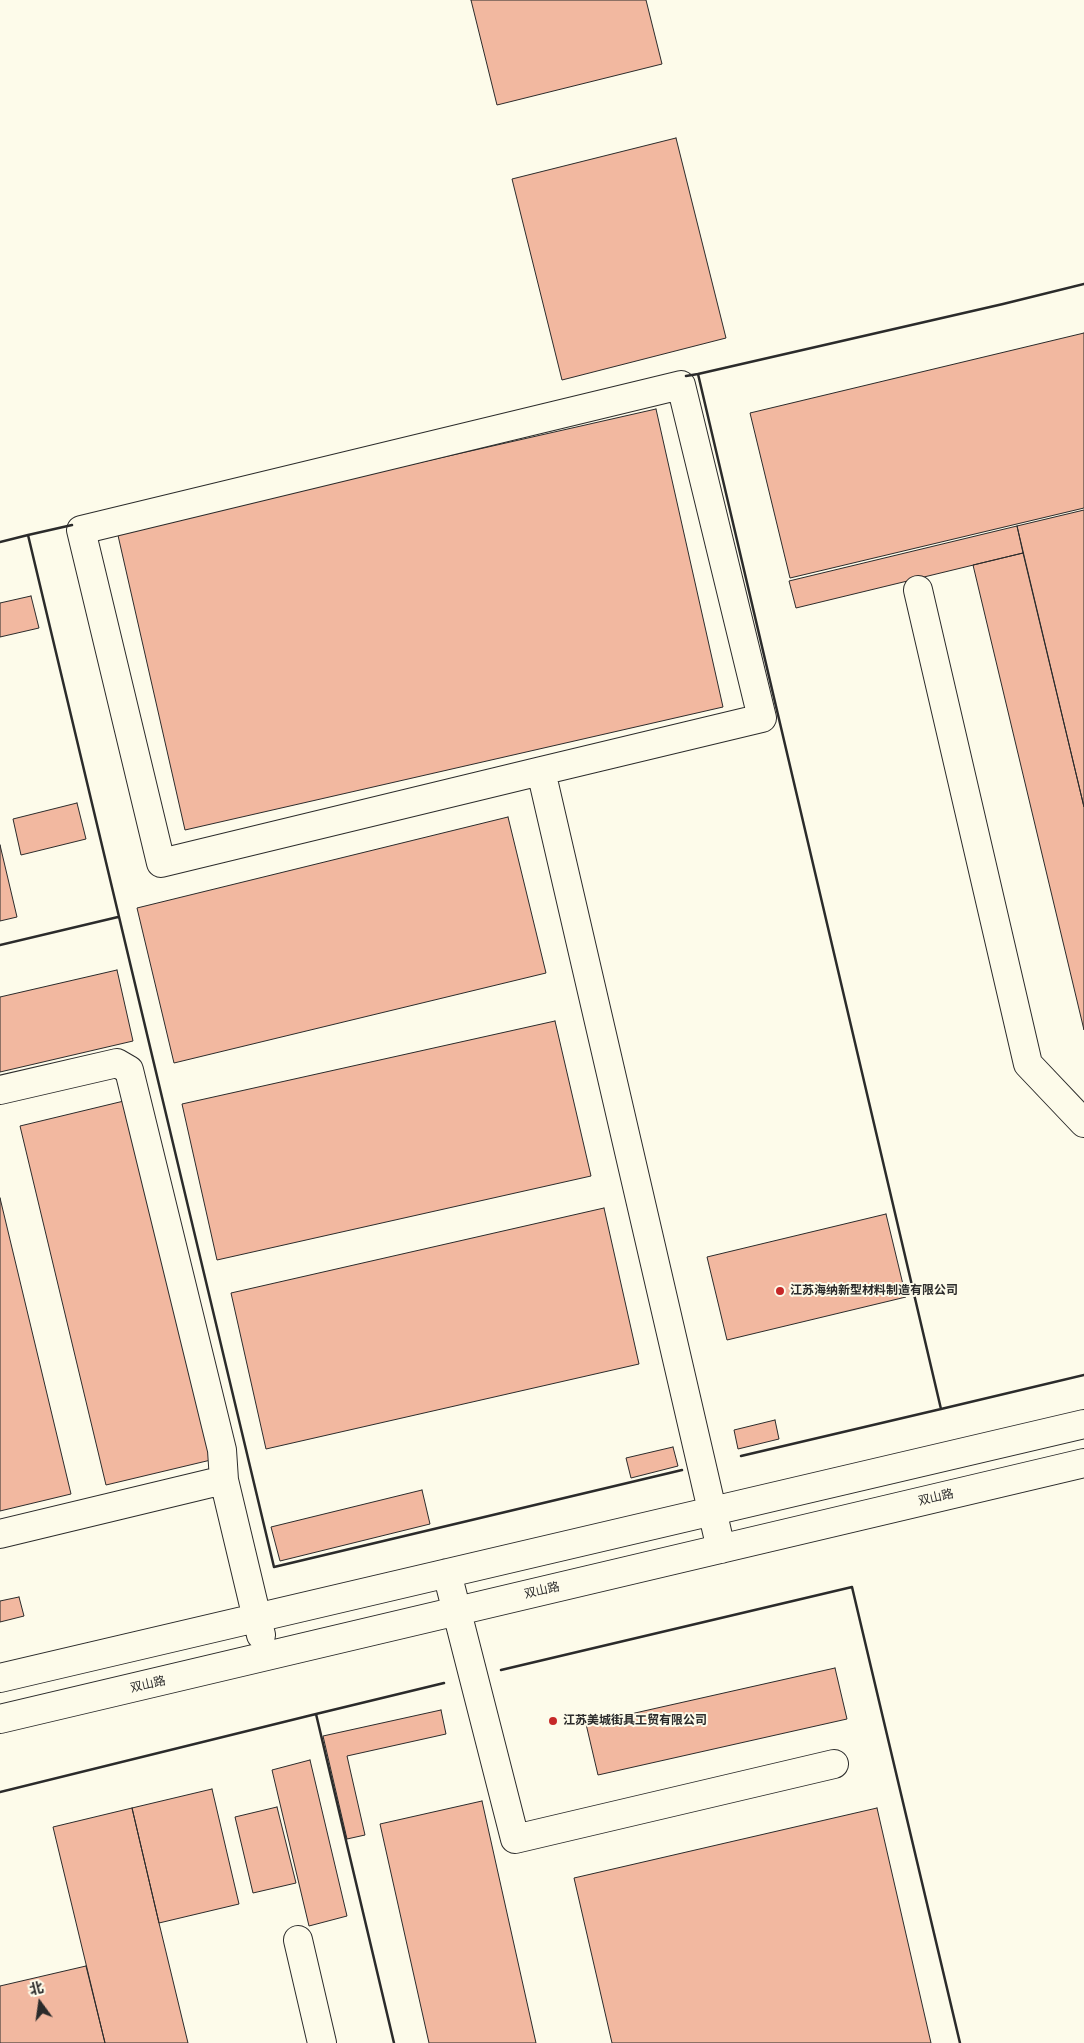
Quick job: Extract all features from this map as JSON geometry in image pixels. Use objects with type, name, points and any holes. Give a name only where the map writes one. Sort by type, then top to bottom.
[{"type":"street","points":[[681,385],[762,718],[541,771],[161,864],[80,530],[681,385]]},
{"type":"street","points":[[918,590],[1028,1064],[1084,1123]]},
{"type":"street","points":[[541,771],[721,1549]]},
{"type":"street","points":[[0,1090],[118,1064],[129,1070],[222,1450],[224,1480],[266,1657]]},
{"type":"street","points":[[0,1678],[1084,1424]]},
{"type":"street","name":"双山路","points":[[0,1719],[1084,1463]]},
{"type":"street","points":[[0,1534],[224,1480]]},
{"type":"street","points":[[447,1573],[514,1839],[834,1764]]},
{"type":"street","points":[[298,1940],[322,2043]]},
{"type":"building","points":[[471,0],[646,0],[662,64],[497,105]]},
{"type":"building","points":[[676,138],[726,338],[562,380],[512,179]]},
{"type":"building","points":[[1084,333],[1084,508],[790,578],[750,413]]},
{"type":"building","points":[[656,409],[723,707],[185,830],[117,531]]},
{"type":"building","points":[[1084,510],[1084,807],[1017,526]]},
{"type":"building","points":[[1017,526],[1023,553],[796,608],[789,581]]},
{"type":"building","points":[[1023,553],[1084,807],[1084,1030],[973,565]]},
{"type":"building","points":[[31,596],[39,628],[0,637],[0,603]]},
{"type":"building","points":[[77,803],[86,839],[21,855],[13,819]]},
{"type":"building","points":[[508,817],[546,973],[174,1063],[137,908]]},
{"type":"building","points":[[0,845],[17,917],[0,921]]},
{"type":"building","points":[[117,970],[133,1041],[0,1072],[0,997]]},
{"type":"building","points":[[555,1021],[591,1176],[217,1260],[182,1104]]},
{"type":"building","points":[[128,1100],[215,1459],[106,1485],[20,1126]]},
{"type":"building","points":[[0,1198],[71,1494],[0,1511]]},
{"type":"building","points":[[604,1208],[639,1364],[266,1449],[231,1293]]},
{"type":"building","points":[[886,1214],[906,1297],[727,1340],[707,1257]]},
{"type":"building","points":[[775,1420],[779,1439],[738,1449],[734,1430]]},
{"type":"building","points":[[673,1447],[678,1466],[631,1478],[626,1458]]},
{"type":"building","points":[[422,1490],[430,1524],[280,1561],[271,1527]]},
{"type":"building","points":[[19,1597],[24,1616],[0,1622],[0,1601]]},
{"type":"building","points":[[835,1668],[847,1719],[598,1775],[586,1724]]},
{"type":"building","points":[[441,1710],[446,1734],[347,1756],[365,1835],[347,1839],[323,1736]]},
{"type":"building","points":[[310,1760],[347,1916],[309,1926],[272,1770]]},
{"type":"building","points":[[212,1789],[239,1904],[159,1923],[132,1808]]},
{"type":"building","points":[[482,1801],[536,2043],[429,2043],[380,1824]]},
{"type":"building","points":[[277,1807],[296,1883],[253,1893],[235,1817]]},
{"type":"building","points":[[132,1808],[188,2043],[105,2043],[53,1827]]},
{"type":"building","points":[[877,1808],[931,2043],[612,2043],[574,1878]]},
{"type":"building","points":[[86,1966],[105,2043],[0,2043],[0,1986]]},
{"type":"wall","points":[[698,374],[1084,284]]},
{"type":"wall","points":[[686,376],[698,374],[941,1409],[741,1456]]},
{"type":"wall","points":[[28,535],[72,525]]},
{"type":"wall","points":[[0,542],[28,535],[274,1567],[682,1470]]},
{"type":"wall","points":[[0,945],[118,917]]},
{"type":"wall","points":[[941,1409],[1084,1375]]},
{"type":"wall","points":[[501,1670],[852,1587],[960,2043]]},
{"type":"wall","points":[[394,2043],[316,1714],[444,1683]]},
{"type":"wall","points":[[0,1792],[316,1714]]},
{"type":"place","name":"江苏海纳新型材料制造有限公司","points":[[780,1291]]},
{"type":"place","name":"江苏美城街具工贸有限公司","points":[[553,1721]]}]
